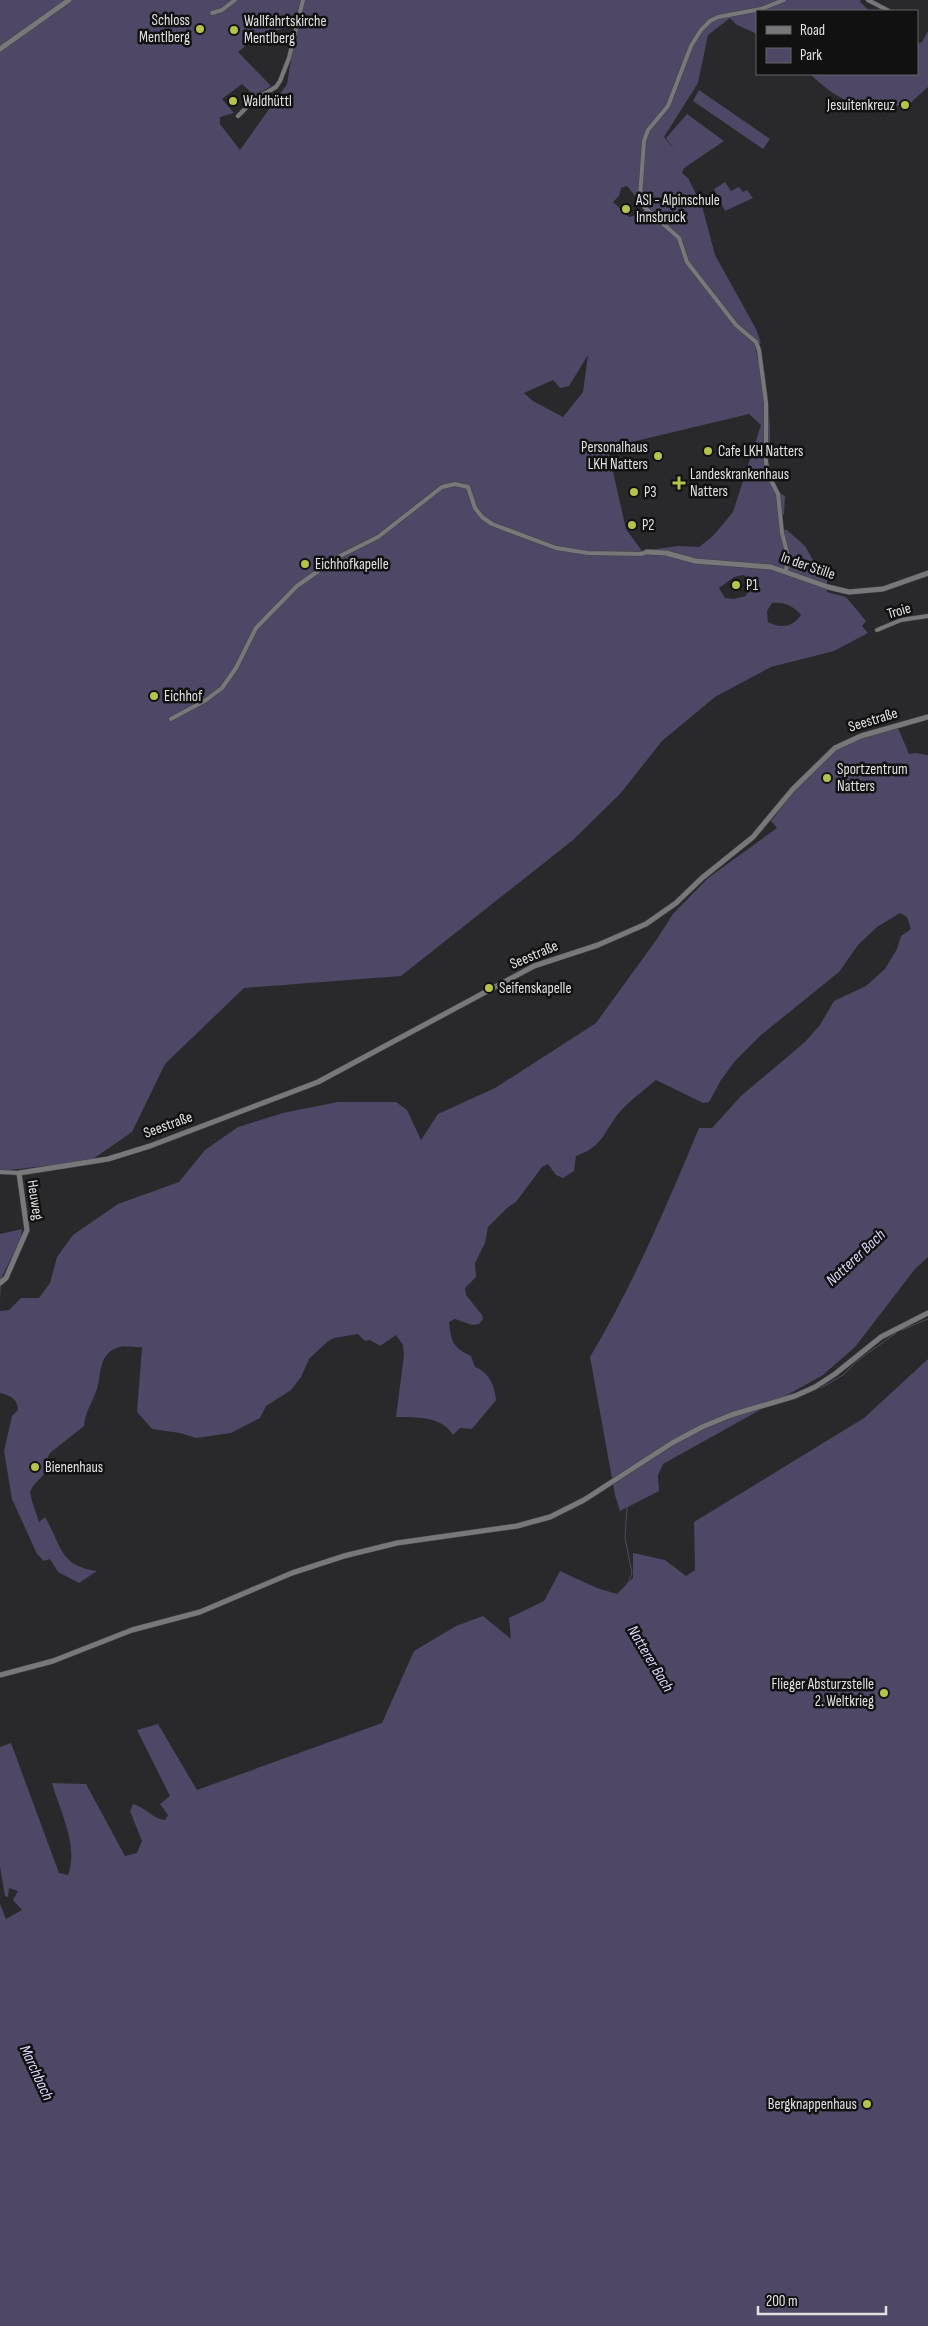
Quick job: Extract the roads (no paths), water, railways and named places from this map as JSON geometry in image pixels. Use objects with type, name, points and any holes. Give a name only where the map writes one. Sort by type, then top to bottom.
[{"type":"street","points":[[0,50],[69,0]]},
{"type":"street","points":[[212,13],[222,10],[235,0]]},
{"type":"street","points":[[238,116],[255,99],[276,86],[280,81],[289,58],[303,0]]},
{"type":"street","points":[[784,0],[761,9],[718,17],[710,21],[701,30],[691,46],[668,106],[648,130],[644,141],[640,197],[642,205],[679,238],[687,262],[736,325],[756,342],[759,350],[766,403],[766,462],[769,476],[778,494],[782,533],[788,556],[786,570]]},
{"type":"street","points":[[868,0],[887,10]]},
{"type":"street","points":[[172,719],[206,700],[222,688],[236,668],[256,628],[297,586],[338,557],[378,537],[442,487],[455,484],[468,487],[475,508],[492,524],[556,548],[588,553],[641,554],[647,552]]},
{"type":"street","name":"In der Stille","points":[[647,552],[666,553],[695,561],[764,566],[786,570],[828,587],[856,592],[884,589],[928,573]]},
{"type":"street","name":"Troie","points":[[877,630],[901,620],[928,616]]},
{"type":"street","name":"Seestraße","points":[[18,1173],[108,1159],[150,1146],[318,1082],[528,969],[598,945],[646,924],[670,908],[753,837],[793,789],[835,748],[861,736],[928,717]]},
{"type":"street","points":[[0,1172],[18,1173]]},
{"type":"street","name":"Heuweg","points":[[0,1283],[6,1278],[27,1230],[18,1173]]},
{"type":"street","points":[[0,1676],[54,1661],[132,1630],[209,1609],[292,1573],[337,1558],[397,1543],[516,1526],[550,1517],[584,1500],[672,1443],[702,1427],[731,1415],[795,1396],[815,1387],[881,1337],[928,1313]]},
{"type":"waterway","name":"Natterer Bach","points":[[710,1418],[789,1348],[825,1309],[830,1297],[849,1275],[868,1259],[882,1252],[892,1238],[911,1224],[919,1214],[928,1195]]},
{"type":"waterway","points":[[902,1330],[928,1319]]},
{"type":"waterway","points":[[821,1388],[843,1375],[857,1361],[896,1333]]},
{"type":"waterway","name":"Natterer Bach","points":[[676,1436],[682,1430],[700,1420]]},
{"type":"waterway","name":"Natterer Bach","points":[[661,1732],[665,1711],[661,1693],[616,1626],[615,1616],[617,1600],[632,1573],[625,1538],[627,1507],[638,1499],[652,1474],[681,1443]]},
{"type":"waterway","name":"Natterer Bach","points":[[659,1739],[656,1762],[659,1766],[659,1777]]},
{"type":"waterway","points":[[503,1815],[512,1839],[522,1852]]},
{"type":"waterway","points":[[531,1858],[539,1865],[545,1888],[566,1912],[580,1937],[590,1963],[604,1985],[616,2013]]},
{"type":"waterway","name":"Marchbach","points":[[0,1990],[18,2012],[10,2030],[9,2039],[19,2067],[36,2102],[41,2108],[32,2164],[41,2206],[58,2245],[92,2280],[105,2286],[111,2294],[113,2303],[110,2326]]},
{"type":"waterway","points":[[0,2230],[3,2235],[26,2248],[58,2287],[74,2326]]},
{"type":"waterway","points":[[113,2298],[139,2314],[149,2326]]},
{"type":"place","name":"Schloss Mentlberg","points":[[200,29]]},
{"type":"place","name":"Wallfahrtskirche Mentlberg","points":[[234,30]]},
{"type":"place","name":"Waldhüttl","points":[[233,101]]},
{"type":"place","name":"Jesuitenkreuz","points":[[905,105]]},
{"type":"place","name":"ASI - Alpinschule Innsbruck","points":[[626,209]]},
{"type":"place","name":"Cafe LKH Natters","points":[[708,451]]},
{"type":"place","name":"Personalhaus LKH Natters","points":[[658,456]]},
{"type":"place","name":"Landeskrankenhaus Natters","points":[[679,483]]},
{"type":"place","name":"P3","points":[[634,492]]},
{"type":"place","name":"P2","points":[[632,525]]},
{"type":"place","name":"Eichhofkapelle","points":[[305,564]]},
{"type":"place","name":"P1","points":[[736,585]]},
{"type":"place","name":"Eichhof","points":[[154,696]]},
{"type":"place","name":"Sportzentrum Natters","points":[[827,778]]},
{"type":"place","name":"Seifenskapelle","points":[[489,988]]},
{"type":"place","name":"Bienenhaus","points":[[35,1467]]},
{"type":"place","name":"Flieger Absturzstelle 2. Weltkrieg","points":[[884,1693]]},
{"type":"place","name":"Bergknappenhaus","points":[[867,2104]]}]
